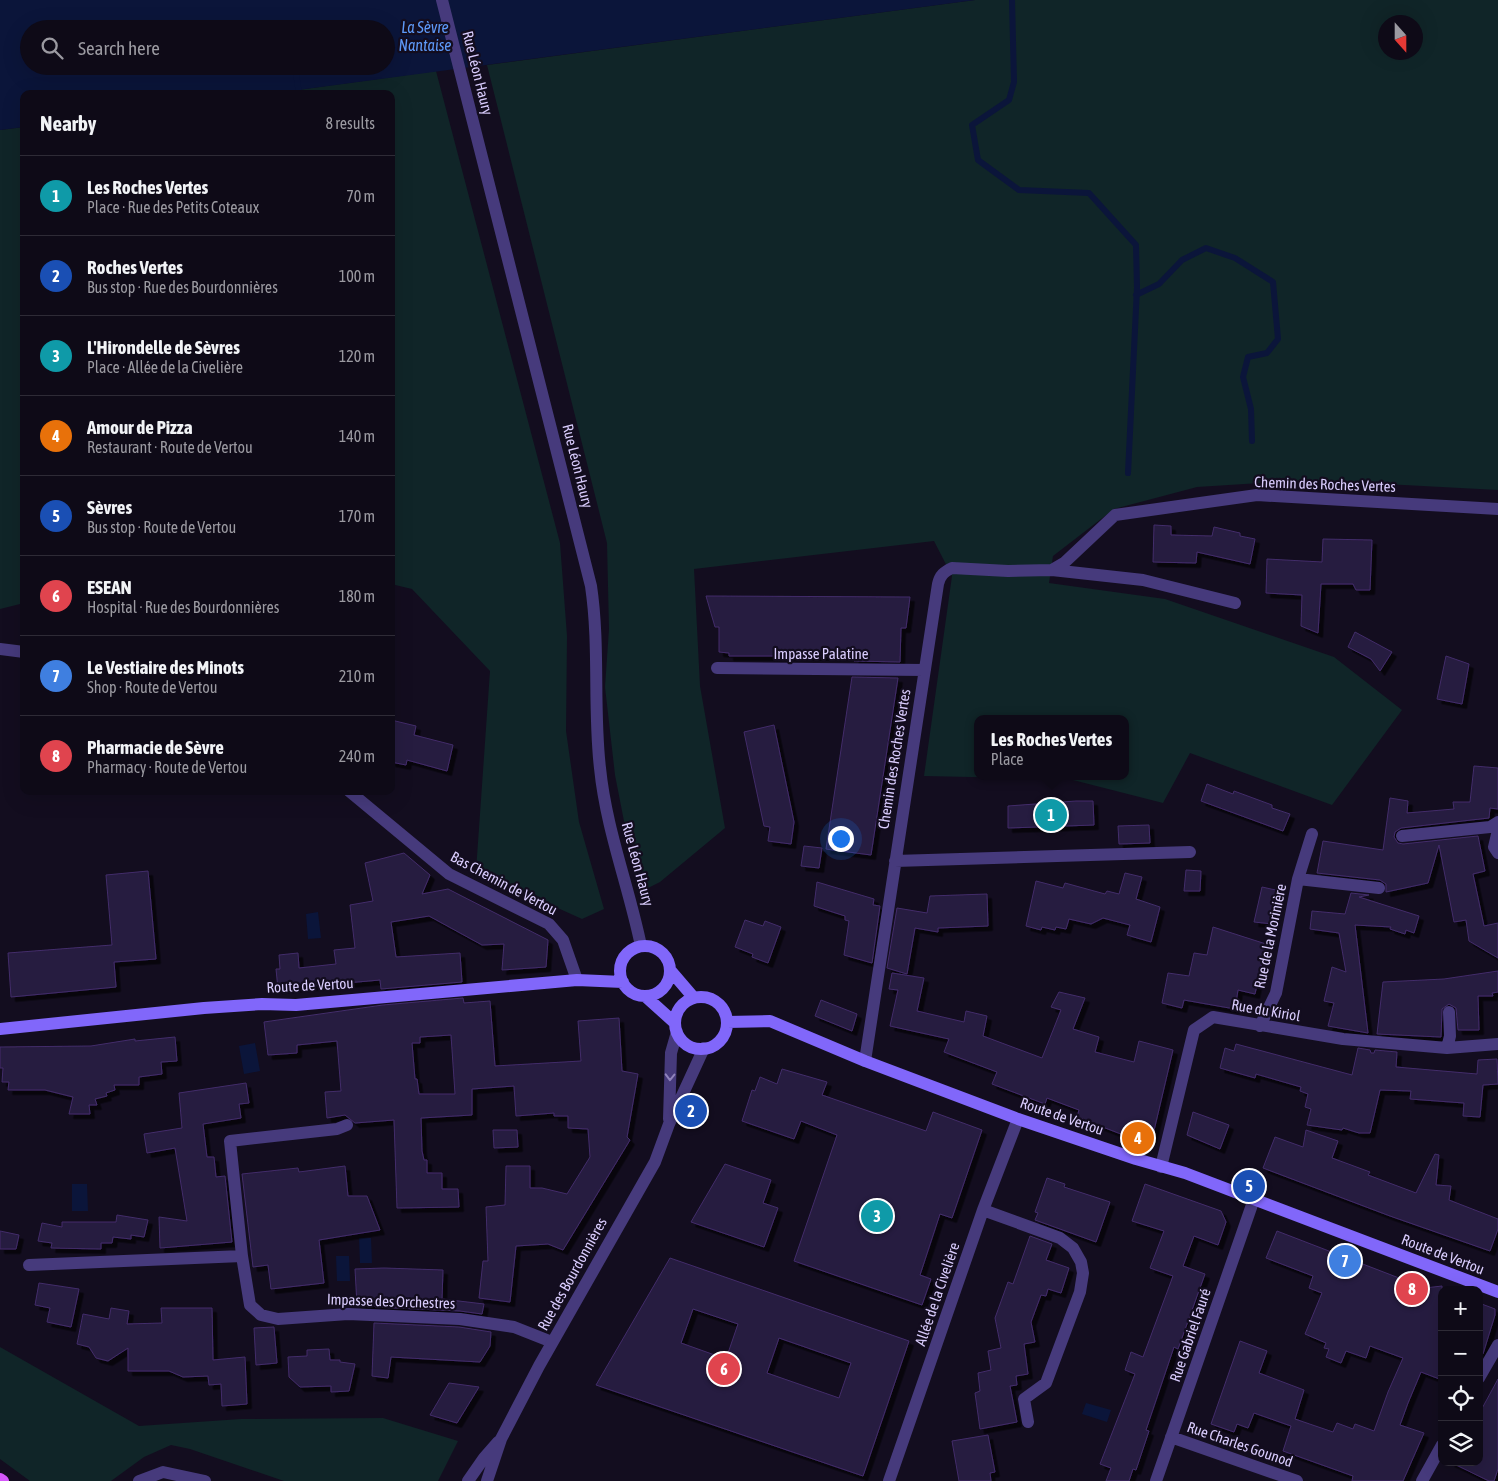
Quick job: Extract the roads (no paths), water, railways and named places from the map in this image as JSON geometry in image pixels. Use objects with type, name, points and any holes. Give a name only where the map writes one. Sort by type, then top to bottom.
[{"type":"main road","points":[[676,1028],[680,1007],[694,998],[702,997],[716,1002],[722,1007],[727,1022],[723,1036],[712,1046],[704,1048],[688,1045],[676,1028],[645,996],[632,992],[623,982],[620,975],[623,959],[627,953],[641,946],[649,946],[662,953],[670,970],[694,998]]},
{"type":"main road","points":[[645,996],[654,994],[662,988],[668,980],[670,970]]},
{"type":"main road","name":"Route de Vertou","points":[[0,1029],[204,1008],[296,1004],[577,980],[623,982]]},
{"type":"main road","name":"Route de Vertou","points":[[727,1022],[770,1021],[865,1061],[1018,1119],[1161,1167],[1185,1173],[1498,1292]]},
{"type":"street","name":"Rue Léon Haury","points":[[442,0],[586,563],[596,630],[596,729],[600,770],[607,808],[641,946]]},
{"type":"street","name":"Chemin des Roches Vertes","points":[[1052,570],[1076,554],[1110,518],[1121,513],[1163,507],[1257,495],[1276,495],[1498,509]]},
{"type":"street","name":"Chemin des Roches Vertes","points":[[865,1061],[925,670],[940,578],[944,572],[952,568],[1008,571],[1052,570],[1143,580],[1235,603]]},
{"type":"street","points":[[0,649],[20,652]]},
{"type":"street","name":"Impasse Palatine","points":[[717,668],[925,670]]},
{"type":"street","name":"Bas Chemin de Vertou","points":[[354,795],[449,874],[549,924],[563,940],[577,980]]},
{"type":"street","points":[[1402,836],[1490,827],[1498,822]]},
{"type":"street","points":[[1498,830],[1494,847],[1498,853]]},
{"type":"street","name":"Rue de la Morinière","points":[[1260,1026],[1276,993],[1298,879],[1312,834]]},
{"type":"street","points":[[895,861],[1190,852]]},
{"type":"street","name":"Rue de la Morinière","points":[[1298,879],[1379,888]]},
{"type":"street","points":[[1447,1048],[1450,1036],[1449,1012]]},
{"type":"street","name":"Rue du Kiriol","points":[[1161,1167],[1194,1030],[1213,1017],[1343,1039],[1447,1048],[1498,1044]]},
{"type":"street","name":"Rue des Bourdonnières","points":[[669,1124],[671,1053],[676,1028]]},
{"type":"street","name":"Rue des Bourdonnières","points":[[487,1481],[501,1439],[552,1342],[656,1162],[669,1124],[704,1048]]},
{"type":"street","name":"Allée de la Civelière","points":[[890,1481],[983,1210],[1018,1119]]},
{"type":"street","name":"Impasse des Orchestres","points":[[347,1125],[337,1129],[230,1141],[242,1256],[250,1305],[261,1314],[278,1319],[348,1314],[460,1320],[514,1326],[552,1342]]},
{"type":"street","name":"Rue Gabriel Fauré","points":[[1156,1481],[1254,1199]]},
{"type":"street","points":[[983,1210],[1060,1238],[1073,1248],[1081,1262],[1083,1273],[1080,1292],[1046,1383],[1024,1399],[1028,1422]]},
{"type":"street","points":[[30,1265],[242,1256]]},
{"type":"street","points":[[1480,1376],[1498,1344]]},
{"type":"street","name":"Rue Charles Gounod","points":[[1171,1437],[1297,1481]]},
{"type":"street","name":"Rue des Bourdonnières","points":[[468,1481],[484,1458],[501,1439]]},
{"type":"street","points":[[1422,1481],[1438,1452]]},
{"type":"street","points":[[139,1481],[163,1472],[188,1479],[205,1481]]},
{"type":"water","name":"La Sèvre Nantaise","points":[[0,0],[975,0],[298,90],[20,90],[20,128],[0,130]]},
{"type":"water","points":[[318,912],[321,938],[308,939],[306,914]]},
{"type":"water","points":[[255,1043],[260,1071],[244,1074],[239,1046]]},
{"type":"water","points":[[72,1184],[87,1184],[88,1211],[72,1211]]},
{"type":"water","points":[[359,1238],[371,1238],[372,1263],[360,1263]]},
{"type":"water","points":[[336,1256],[349,1256],[350,1281],[337,1281]]},
{"type":"water","points":[[1086,1403],[1111,1410],[1107,1422],[1082,1414]]},
{"type":"waterway","points":[[1012,0],[1014,82],[1009,100],[972,125],[978,160],[1019,190],[1089,193],[1136,245],[1137,288],[1128,473]]},
{"type":"waterway","points":[[296,75],[298,90]]},
{"type":"waterway","points":[[1136,295],[1159,284],[1182,260],[1206,248],[1235,258],[1273,282],[1278,339],[1267,353],[1248,357],[1243,377],[1251,409],[1252,441]]},
{"type":"place","name":"Les Roches Vertes","points":[[1051,815]]},
{"type":"place","name":"Roches Vertes","points":[[691,1111]]},
{"type":"place","name":"Amour de Pizza","points":[[1138,1138]]},
{"type":"place","name":"Sèvres","points":[[1249,1186]]},
{"type":"place","name":"L'Hirondelle de Sèvres","points":[[877,1216]]},
{"type":"place","name":"Le Vestiaire des Minots","points":[[1345,1261]]},
{"type":"place","name":"Pharmacie de Sèvre","points":[[1412,1289]]},
{"type":"place","name":"ESEAN","points":[[724,1369]]}]
